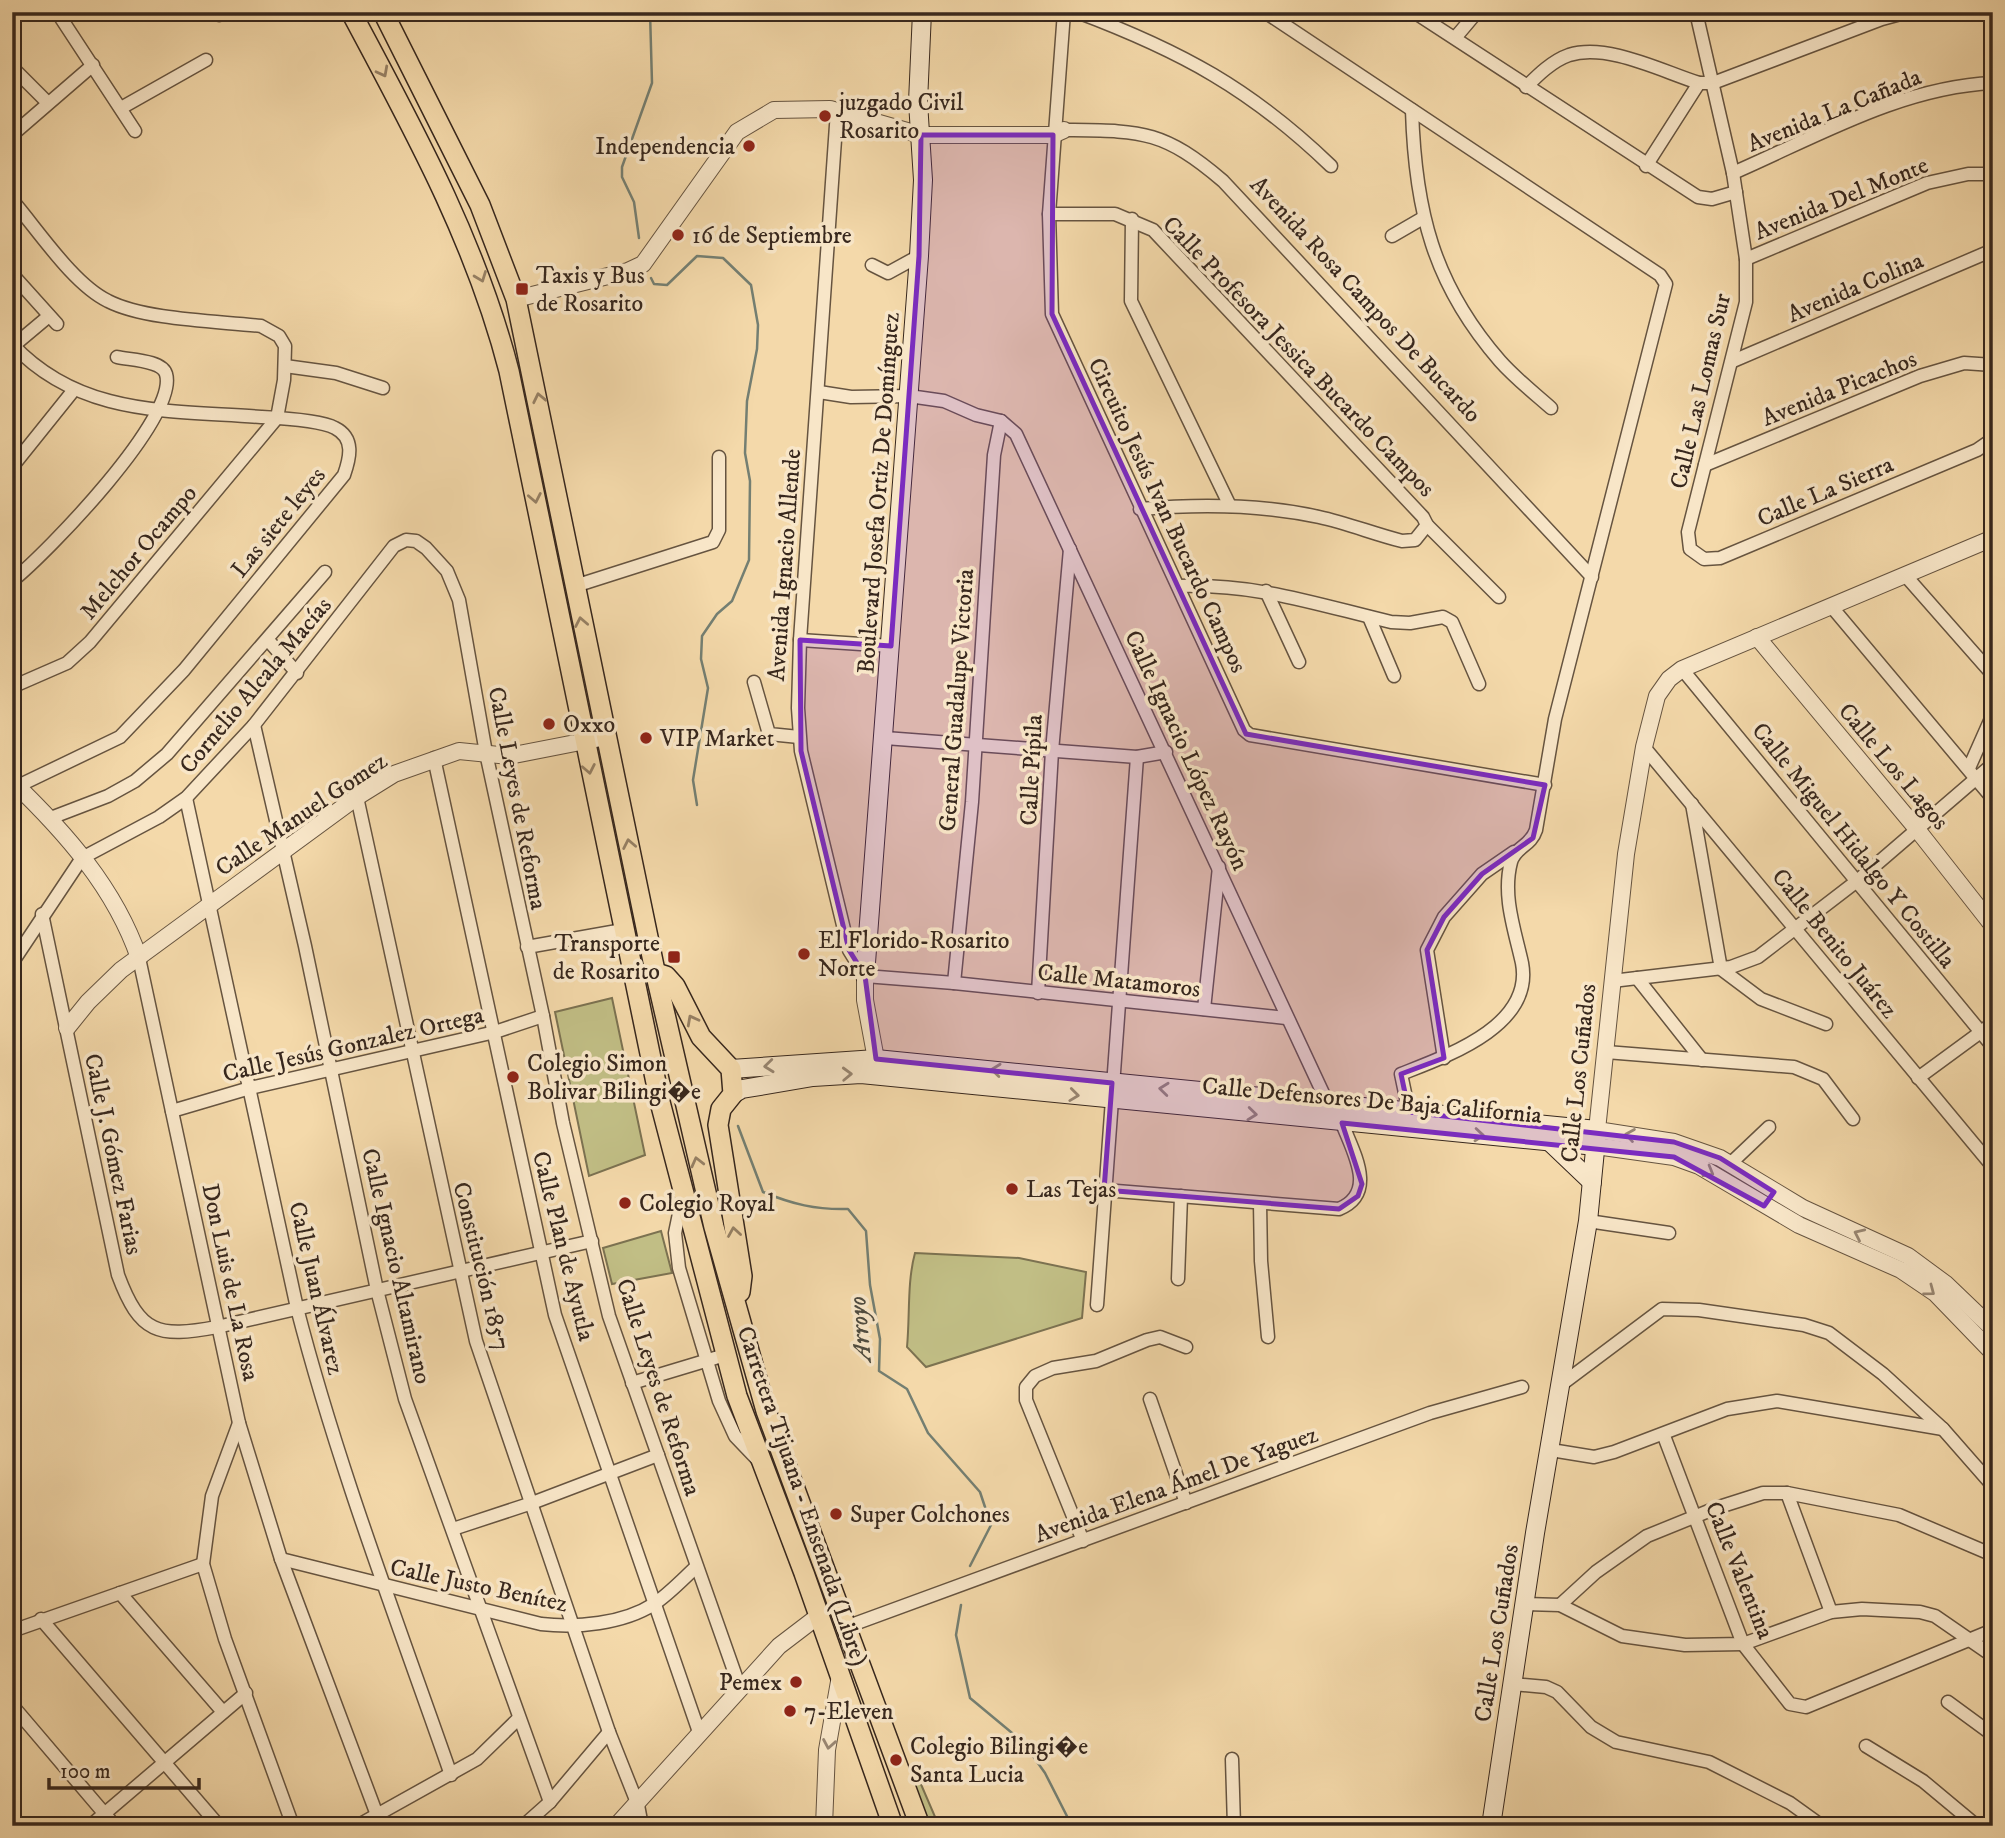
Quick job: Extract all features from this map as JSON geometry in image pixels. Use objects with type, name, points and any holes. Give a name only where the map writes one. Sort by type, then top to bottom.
[{"type":"highway","name":"Carretera Tijuana - Ensenada (Libre)","points":[[351,12],[447,196],[485,287],[509,371],[660,1102],[692,1218],[715,1358],[762,1465],[804,1573],[817,1617],[892,1826]]},
{"type":"highway","name":"Carretera Tijuana - Ensenada (Libre)","points":[[383,12],[480,205],[516,299],[544,421],[575,586],[655,971],[695,1152],[735,1296],[747,1350],[766,1411],[920,1826]]},
{"type":"highway","points":[[611,874],[625,886],[643,963],[649,971],[666,976],[675,986],[701,1037],[731,1069],[733,1094],[721,1108],[718,1125],[742,1276],[741,1292],[735,1296],[723,1296],[719,1289],[705,1232],[700,1223],[692,1218]]},
{"type":"highway","points":[[804,1573],[820,1554]]},
{"type":"main road","name":"Boulevard Josefa Ortiz De Domínguez","points":[[865,976],[885,738],[919,256],[923,180],[918,102],[922,12]]},
{"type":"main road","name":"Calle Defensores De Baja California","points":[[733,1094],[742,1089],[878,1067]]},
{"type":"main road","name":"Calle Defensores De Baja California","points":[[731,1069],[878,1067],[1549,1141],[1596,1138]]},
{"type":"main road","name":"Calle Defensores De Baja California","points":[[1332,1116],[1409,1112],[1596,1138]]},
{"type":"main road","name":"Calle Los Cuñados","points":[[1491,1826],[1588,1221],[1596,1138]]},
{"type":"main road","points":[[1549,1141],[1592,1182]]},
{"type":"street","name":"Circuito Jesús Ivan Bucardo Campos","points":[[1063,12],[1057,130],[1049,214],[1052,314],[1244,730],[1250,735],[1545,785]]},
{"type":"street","points":[[1077,12],[1158,43],[1218,75],[1297,133],[1331,166]]},
{"type":"street","points":[[1265,12],[1660,275],[1667,284],[1555,719],[1545,785],[1533,838],[1482,874],[1452,909],[1427,950],[1444,1058]]},
{"type":"street","points":[[1414,12],[1646,166],[1698,197],[1712,199],[1736,192]]},
{"type":"street","points":[[1455,38],[1477,12]]},
{"type":"street","name":"Calle Las Lomas Sur","points":[[1688,532],[1746,302],[1746,259],[1733,173],[1696,12]]},
{"type":"street","points":[[1526,87],[1541,72],[1567,56],[1588,52],[1613,56],[1699,83],[1713,83],[1882,19],[1908,12]]},
{"type":"street","points":[[59,13],[135,131]]},
{"type":"street","points":[[121,108],[206,60]]},
{"type":"street","points":[[12,135],[93,65]]},
{"type":"street","points":[[12,67],[48,103]]},
{"type":"street","points":[[1646,166],[1699,83]]},
{"type":"street","name":"Avenida La Cañada","points":[[1733,173],[1913,96],[1968,84],[1993,83]]},
{"type":"street","points":[[516,299],[628,271],[643,264],[660,244],[722,151],[737,132],[753,120],[774,110],[798,108],[837,111]]},
{"type":"street","points":[[1412,110],[1416,172],[1432,253],[1477,332],[1501,362],[1551,408]]},
{"type":"street","name":"Avenida Rosa Campos De Bucardo","points":[[837,111],[900,129],[1123,131],[1158,137],[1177,146],[1214,173],[1337,300],[1592,578]]},
{"type":"street","name":"Avenida Ignacio Allende","points":[[837,111],[800,640],[799,737],[849,950],[865,976],[865,1000],[878,1067]]},
{"type":"street","name":"Avenida Del Monte","points":[[1746,259],[1927,183],[1968,174],[1993,174]]},
{"type":"street","points":[[12,200],[89,288],[107,301],[131,310],[261,326],[279,336],[285,346],[285,366],[277,418]]},
{"type":"street","name":"Calle Profesora Jessica Bucardo Campos","points":[[1049,214],[1115,214],[1153,230],[1423,517],[1427,525],[1415,540],[1402,541],[1320,517],[1230,506],[1184,505],[1140,509]]},
{"type":"street","points":[[1392,236],[1423,218]]},
{"type":"street","points":[[1132,219],[1130,301],[1230,506]]},
{"type":"street","name":"Avenida Colina","points":[[1733,361],[1993,250]]},
{"type":"street","points":[[872,265],[879,271],[888,273],[919,256]]},
{"type":"street","points":[[12,274],[53,320],[13,346]]},
{"type":"street","name":"Las siete leyes","points":[[13,346],[45,373],[73,391],[104,402],[277,418],[334,427],[344,434],[350,445],[344,475],[201,649],[120,737],[14,787]]},
{"type":"street","points":[[12,581],[71,524],[128,456],[160,409],[166,372],[160,366],[117,357]]},
{"type":"street","name":"Avenida Picachos","points":[[1704,465],[1920,376],[1964,363],[1993,365]]},
{"type":"street","points":[[285,366],[336,373],[383,388]]},
{"type":"street","points":[[12,467],[73,391]]},
{"type":"street","points":[[819,391],[864,398],[909,396],[944,401],[976,415],[1001,421]]},
{"type":"street","name":"Melchor Ocampo","points":[[12,687],[67,663],[90,642],[277,418]]},
{"type":"street","name":"Calle Ignacio López Rayón","points":[[1001,421],[1010,427],[1022,443],[1219,867],[1286,1018],[1361,1174],[1357,1196],[1350,1204],[1327,1209],[1261,1203]]},
{"type":"street","name":"General Guadalupe Victoria","points":[[954,983],[972,802],[994,455],[1001,421]]},
{"type":"street","name":"Calle La Sierra","points":[[1688,532],[1689,549],[1696,556],[1704,559],[1720,558],[1977,450],[1993,439]]},
{"type":"street","points":[[575,586],[713,542],[719,530],[719,457]]},
{"type":"street","points":[[1427,525],[1499,597]]},
{"type":"street","name":"Cornelio Alcala Macías","points":[[82,858],[159,817],[186,798],[254,725],[394,547],[406,540]]},
{"type":"street","name":"Calle Leyes de Reforma","points":[[406,540],[416,541],[434,555],[455,588],[486,753],[544,1016],[563,1123],[609,1316],[740,1688]]},
{"type":"street","name":"Calle Los Cuñados","points":[[1596,1138],[1626,854],[1644,747],[1657,696],[1670,678],[1682,669],[1905,575],[1990,544]]},
{"type":"street","name":"Calle Pípila","points":[[1038,993],[1052,751],[1070,549]]},
{"type":"street","points":[[48,818],[108,796],[135,781],[192,728],[325,572]]},
{"type":"street","points":[[1905,575],[1993,675]]},
{"type":"street","points":[[1179,586],[1225,585],[1266,591],[1391,622],[1447,618],[1479,684]]},
{"type":"street","points":[[1266,591],[1299,662]]},
{"type":"street","points":[[1831,606],[1993,799]]},
{"type":"street","points":[[1369,617],[1394,676]]},
{"type":"street","name":"Calle Los Lagos","points":[[1757,637],[1916,828],[1993,926]]},
{"type":"street","points":[[268,640],[297,673]]},
{"type":"street","points":[[800,640],[891,646]]},
{"type":"street","name":"Calle Miguel Hidalgo Y Costilla","points":[[1682,669],[1993,1047]]},
{"type":"street","points":[[754,681],[769,734],[799,737]]},
{"type":"street","points":[[1972,773],[1993,714]]},
{"type":"street","name":"Calle Ignacio Altamirano","points":[[254,725],[284,851],[377,1290],[405,1399],[550,1802]]},
{"type":"street","name":"Calle Manuel Gomez","points":[[67,1028],[106,983],[357,797],[394,775],[458,751],[509,756],[606,737]]},
{"type":"street","points":[[885,738],[1137,757],[1166,752]]},
{"type":"street","name":"Calle Benito Juárez","points":[[1644,747],[1993,1167]]},
{"type":"street","points":[[1097,1305],[1137,757]]},
{"type":"street","name":"Calle Plan de Ayutla","points":[[434,758],[495,1032],[539,1253],[555,1315],[699,1732]]},
{"type":"street","points":[[1612,981],[1746,964],[1857,881],[1972,773],[1993,764]]},
{"type":"street","name":"Don Luis de La Rosa","points":[[14,787],[48,818],[114,899],[139,958],[239,1423],[281,1559],[377,1815]]},
{"type":"street","name":"Constitución 1857","points":[[357,797],[383,905],[411,1050],[476,1341],[610,1732],[638,1805],[642,1826]]},
{"type":"street","name":"Calle Juan Álvarez","points":[[186,798],[297,1307],[348,1485],[451,1775]]},
{"type":"street","points":[[1692,804],[1720,969],[1761,999],[1826,1024]]},
{"type":"street","points":[[1409,1112],[1401,1074],[1444,1058],[1488,1031],[1516,1005],[1523,981],[1510,910],[1509,874],[1515,852]]},
{"type":"street","points":[[12,963],[82,858]]},
{"type":"street","points":[[1204,1009],[1219,867]]},
{"type":"street","name":"Calle J. Gómez Farias","points":[[43,914],[118,1275],[131,1306],[141,1319],[157,1330],[183,1334],[593,1241]]},
{"type":"street","points":[[527,947],[623,930]]},
{"type":"street","name":"Calle Matamoros","points":[[865,976],[1286,1018]]},
{"type":"street","points":[[1637,978],[1702,1060]]},
{"type":"street","name":"Calle Jesús Gonzalez Ortega","points":[[172,1111],[250,1088],[495,1032],[544,1016]]},
{"type":"street","points":[[1919,1078],[1993,1023]]},
{"type":"street","points":[[1606,1052],[1794,1066],[1823,1079],[1853,1119]]},
{"type":"street","points":[[1730,1164],[1769,1127]]},
{"type":"street","name":"Calle Defensores De Baja California","points":[[1596,1138],[1674,1149],[1730,1164],[1774,1192],[1904,1264],[1993,1353]]},
{"type":"street","name":"Calle Defensores De Baja California","points":[[1674,1149],[1764,1206],[1946,1284],[1993,1329]]},
{"type":"street","points":[[1104,1190],[1261,1203],[1261,1262],[1268,1337]]},
{"type":"street","points":[[632,1383],[715,1358],[675,1249],[683,1192]]},
{"type":"street","points":[[1764,1206],[1774,1192]]},
{"type":"street","points":[[1178,1279],[1181,1196]]},
{"type":"street","points":[[1588,1221],[1669,1233]]},
{"type":"street","points":[[1562,1384],[1662,1309],[1746,1315],[1829,1333],[1866,1360],[1943,1429],[1993,1486]]},
{"type":"street","points":[[1083,1541],[1026,1400],[1026,1387],[1035,1376],[1053,1368],[1096,1361],[1160,1337],[1186,1347]]},
{"type":"street","name":"Avenida Elena Ámel De Yaguez","points":[[846,1627],[906,1602],[1083,1541],[1430,1413],[1522,1387]]},
{"type":"street","points":[[1150,1399],[1186,1503]]},
{"type":"street","points":[[1551,1450],[1594,1457],[1664,1436],[1727,1409],[1777,1401],[1943,1429]]},
{"type":"street","points":[[239,1423],[212,1496],[203,1564],[225,1639],[293,1826]]},
{"type":"street","name":"Calle Valentina","points":[[1664,1436],[1743,1644],[1790,1704],[1806,1707],[1968,1638],[1993,1630]]},
{"type":"street","points":[[453,1528],[532,1503],[658,1455]]},
{"type":"street","points":[[1560,1605],[1622,1552],[1647,1536],[1763,1493],[1787,1493],[1899,1516],[1993,1555]]},
{"type":"street","points":[[1787,1493],[1831,1612]]},
{"type":"street","name":"Calle Justo Benítez","points":[[281,1559],[541,1624],[575,1627],[624,1616],[654,1605],[696,1567]]},
{"type":"street","points":[[12,1631],[203,1564]]},
{"type":"street","points":[[120,1593],[223,1712]]},
{"type":"street","points":[[1525,1604],[1560,1605],[1622,1636],[1685,1645],[1743,1644],[1831,1612],[1862,1609],[1920,1612],[1935,1616],[1993,1657]]},
{"type":"street","points":[[616,1826],[638,1805],[699,1732],[779,1646],[817,1617]]},
{"type":"street","points":[[41,1619],[219,1826]]},
{"type":"street","points":[[824,1826],[827,1750],[839,1676]]},
{"type":"street","points":[[1513,1684],[1546,1687],[1557,1692],[1591,1727],[1616,1742],[1709,1762],[1790,1803],[1822,1826]]},
{"type":"street","points":[[90,1826],[246,1693]]},
{"type":"street","points":[[1948,1702],[1993,1735]]},
{"type":"street","points":[[12,1705],[114,1826]]},
{"type":"street","points":[[357,1826],[477,1759],[519,1718]]},
{"type":"street","points":[[523,1826],[550,1802],[610,1732]]},
{"type":"street","points":[[1866,1746],[1923,1781],[1977,1826]]},
{"type":"street","points":[[1232,1759],[1234,1826]]},
{"type":"highlighted area","points":[[921,135],[1053,135],[1052,314],[1246,734],[1545,785],[1533,838],[1482,874],[1444,917],[1427,950],[1444,1058],[1401,1074],[1409,1112],[1674,1142],[1720,1158],[1774,1192],[1764,1206],[1674,1157],[1342,1123],[1362,1184],[1358,1196],[1339,1209],[1104,1190],[1112,1083],[876,1059],[865,976],[849,950],[801,751],[800,640],[891,646],[919,256]]},
{"type":"shaded area","points":[[612,998],[645,1155],[589,1176],[555,1012]]},
{"type":"shaded area","points":[[661,1231],[672,1273],[612,1284],[603,1248]]},
{"type":"shaded area","points":[[915,1253],[1019,1258],[1086,1272],[1082,1318],[926,1367],[907,1347]]},
{"type":"shaded area","points":[[920,1782],[939,1826],[928,1826],[912,1784]]},
{"type":"waterway","points":[[639,238],[634,202],[622,177],[622,167],[652,83],[650,12]]},
{"type":"waterway","points":[[651,278],[654,284],[667,285],[697,256],[723,258],[751,285],[758,325],[757,349],[747,401],[745,453],[750,481],[749,560],[732,601],[717,614],[702,636],[701,659],[708,688],[693,780],[697,805]]},
{"type":"waterway","name":"Arroyo","points":[[738,1126],[763,1192],[804,1205],[848,1209],[866,1231],[870,1285],[880,1339],[879,1371],[907,1389],[928,1433],[980,1492],[991,1525],[970,1566]]},
{"type":"waterway","name":"Arroyo","points":[[961,1605],[956,1635],[970,1698],[1023,1742],[1045,1773],[1072,1826]]},
{"type":"place","name":"juzgado Civil Rosarito","points":[[825,116]]},
{"type":"place","name":"Independencia","points":[[749,146]]},
{"type":"place","name":"16 de Septiembre","points":[[678,235]]},
{"type":"place","name":"Taxis y Bus de Rosarito","points":[[522,289]]},
{"type":"place","name":"Oxxo","points":[[549,724]]},
{"type":"place","name":"VIP Market","points":[[646,738]]},
{"type":"place","name":"El Florido-Rosarito Norte","points":[[804,954]]},
{"type":"place","name":"Transporte de Rosarito","points":[[674,957]]},
{"type":"place","name":"Colegio Simon Bolivar Bilingi�e","points":[[513,1077]]},
{"type":"place","name":"Las Tejas","points":[[1012,1189]]},
{"type":"place","name":"Colegio Royal","points":[[625,1203]]},
{"type":"place","name":"Super Colchones","points":[[836,1514]]},
{"type":"place","name":"Pemex","points":[[796,1682]]},
{"type":"place","name":"7-Eleven","points":[[790,1711]]},
{"type":"place","name":"Colegio Bilingi�e Santa Lucia","points":[[896,1760]]}]
